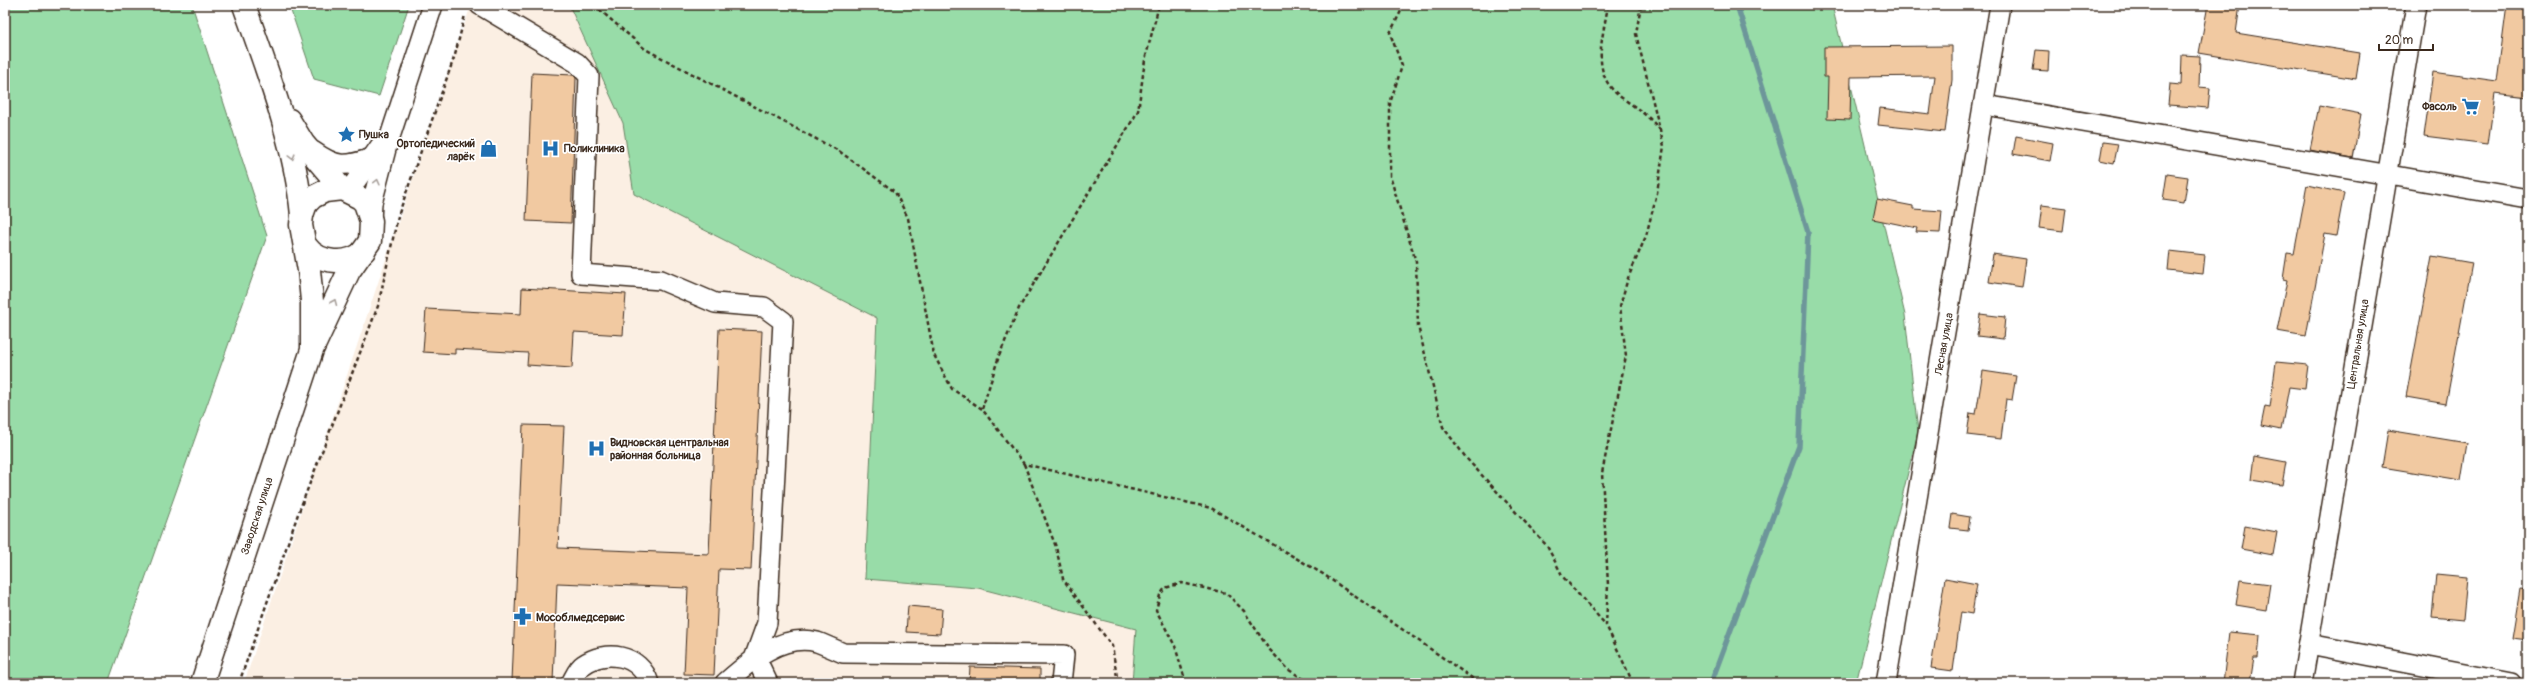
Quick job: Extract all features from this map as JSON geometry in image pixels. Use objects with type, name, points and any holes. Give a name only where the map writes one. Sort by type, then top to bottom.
[{"type":"main road","points":[[244,5],[275,92],[299,188],[302,215],[301,225],[306,246],[314,330],[312,350]]},
{"type":"main road","points":[[275,92],[302,143],[346,190],[365,204],[371,220],[370,241],[349,271],[312,350]]},
{"type":"main road","points":[[302,215],[306,204],[313,197],[325,191],[346,190]]},
{"type":"main road","points":[[306,246],[316,256],[342,261],[358,257],[365,250]]},
{"type":"main road","name":"Заводская улица","points":[[202,683],[312,350]]},
{"type":"street","points":[[371,220],[379,176],[403,95],[433,5]]},
{"type":"street","name":"Лесная улица","points":[[1886,683],[1985,105],[2000,5]]},
{"type":"street","name":"Центральная улица","points":[[2302,683],[2386,173],[2416,5]]},
{"type":"street","points":[[473,9],[577,62],[589,76],[581,274],[661,280],[715,303],[764,307],[783,321],[767,623],[755,656],[768,683]]},
{"type":"street","points":[[346,190],[372,158],[386,137],[403,95]]},
{"type":"street","points":[[1985,105],[2386,173],[2528,199]]},
{"type":"street","points":[[302,143],[335,164],[350,166],[372,158]]},
{"type":"street","points":[[725,683],[755,656],[794,642],[816,642],[842,653],[1064,655],[1061,683]]},
{"type":"street","points":[[2309,644],[2511,683]]},
{"type":"street","points":[[571,683],[581,666],[607,655],[620,655],[630,660],[640,668],[649,683]]},
{"type":"path","points":[[594,5],[646,49],[838,152],[895,192],[908,218],[934,355],[952,389],[982,409],[1024,464],[1056,547],[1063,579],[1112,646],[1118,683]]},
{"type":"path","points":[[982,409],[999,356],[1019,308],[1138,111],[1145,60],[1159,5]]},
{"type":"path","points":[[1404,5],[1390,33],[1402,66],[1390,103],[1390,176],[1416,262],[1418,326],[1443,427],[1467,459],[1547,546],[1563,578],[1606,625],[1633,683]]},
{"type":"path","points":[[1608,5],[1600,56],[1604,81],[1615,93],[1651,118],[1662,133]]},
{"type":"path","points":[[1606,625],[1608,584],[1602,473],[1626,356],[1620,306],[1628,278],[1646,236],[1657,193],[1664,146],[1662,133],[1636,34],[1641,5]]},
{"type":"path","points":[[239,683],[298,514],[378,306],[398,216],[473,9]]},
{"type":"path","points":[[1024,464],[1211,508],[1323,574],[1479,683]]},
{"type":"path","points":[[1186,683],[1175,646],[1156,610],[1160,595],[1165,588],[1182,583],[1226,593],[1244,611],[1268,648],[1288,670],[1310,683]]},
{"type":"shaded area","name":"Видновская центральная районная больница","points":[[471,5],[569,5],[623,123],[634,194],[877,318],[865,579],[978,588],[1136,629],[1132,683],[244,683]]},
{"type":"green space","points":[[5,5],[192,5],[267,236],[108,683],[5,683]]},
{"type":"green space","points":[[289,5],[409,5],[379,96],[314,79]]},
{"type":"green space","points":[[569,5],[1832,5],[1905,315],[1918,432],[1856,683],[1132,683],[1136,629],[978,588],[865,579],[877,318],[634,194],[623,123]]},
{"type":"building","points":[[2208,5],[2240,5],[2236,33],[2360,53],[2356,79],[2199,53]]},
{"type":"building","points":[[2507,5],[2528,5],[2528,97],[2495,93],[2488,144],[2424,136],[2433,72],[2497,81]]},
{"type":"building","points":[[1952,46],[1952,80],[1945,132],[1878,125],[1880,108],[1930,114],[1935,76],[1851,77],[1850,120],[1827,119],[1828,77],[1824,77],[1824,47]]},
{"type":"building","points":[[2036,50],[2049,51],[2048,71],[2033,70]]},
{"type":"building","points":[[2182,55],[2200,56],[2199,87],[2210,88],[2208,108],[2168,105],[2170,84],[2181,85]]},
{"type":"building","name":"Поликлиника","points":[[532,73],[573,75],[576,78],[571,223],[526,221]]},
{"type":"building","points":[[2319,106],[2361,114],[2353,158],[2310,150]]},
{"type":"building","points":[[2016,136],[2053,143],[2050,161],[2013,154]]},
{"type":"building","points":[[2103,142],[2118,144],[2114,163],[2100,160]]},
{"type":"building","points":[[2167,174],[2188,177],[2184,203],[2163,200]]},
{"type":"building","points":[[2307,185],[2344,193],[2336,236],[2325,234],[2306,336],[2277,331],[2287,280],[2283,279],[2287,253],[2294,254]]},
{"type":"building","points":[[1877,199],[1913,206],[1913,209],[1942,211],[1940,233],[1916,232],[1917,228],[1873,219]]},
{"type":"building","points":[[2042,205],[2066,208],[2063,231],[2039,228]]},
{"type":"building","points":[[2170,251],[2205,255],[2203,274],[2168,270]]},
{"type":"building","points":[[1993,254],[2026,259],[2022,287],[1989,282]]},
{"type":"building","points":[[2432,256],[2472,263],[2446,404],[2406,397]]},
{"type":"building","points":[[522,288],[626,294],[623,335],[574,332],[572,368],[527,365],[528,353],[455,349],[455,354],[423,352],[426,309],[521,314]]},
{"type":"building","points":[[1980,314],[2005,317],[2003,339],[1977,336]]},
{"type":"building","points":[[719,329],[762,331],[751,570],[719,569],[714,675],[684,674],[688,588],[557,583],[553,682],[512,681],[523,425],[564,426],[558,548],[709,554]]},
{"type":"building","points":[[2276,362],[2308,365],[2305,389],[2289,387],[2281,430],[2261,426],[2265,406],[2270,407]]},
{"type":"building","points":[[1983,371],[2016,376],[2012,400],[2006,399],[2001,439],[1967,435],[1970,413],[1976,414]]},
{"type":"building","points":[[2388,430],[2467,443],[2461,480],[2382,467]]},
{"type":"building","points":[[2254,456],[2286,462],[2282,485],[2251,480]]},
{"type":"building","points":[[1952,514],[1970,517],[1968,530],[1950,528]]},
{"type":"building","points":[[2245,526],[2277,532],[2273,555],[2241,549]]},
{"type":"building","points":[[2436,574],[2467,577],[2463,620],[2432,617]]},
{"type":"building","points":[[1945,578],[1977,584],[1972,614],[1961,612],[1953,671],[1931,668]]},
{"type":"building","points":[[2240,580],[2270,584],[2266,610],[2236,605]]},
{"type":"building","points":[[2520,589],[2528,590],[2528,640],[2512,638]]},
{"type":"building","points":[[908,606],[942,609],[940,634],[906,632]]},
{"type":"building","points":[[2229,632],[2260,635],[2258,658],[2254,658],[2250,683],[2223,683]]},
{"type":"building","points":[[970,667],[1040,669],[1040,683],[969,683]]},
{"type":"waterway","points":[[1711,683],[1799,446],[1808,232],[1737,5]]},
{"type":"place","name":"Фасоль","points":[[2470,106]]},
{"type":"place","name":"Пушка","points":[[346,134]]},
{"type":"place","name":"Поликлиника","points":[[551,148]]},
{"type":"place","name":"Ортопедический ларёк","points":[[488,149]]},
{"type":"place","name":"Видновская центральная районная больница","points":[[597,448]]},
{"type":"place","name":"Мособлмедсервис","points":[[523,617]]}]
